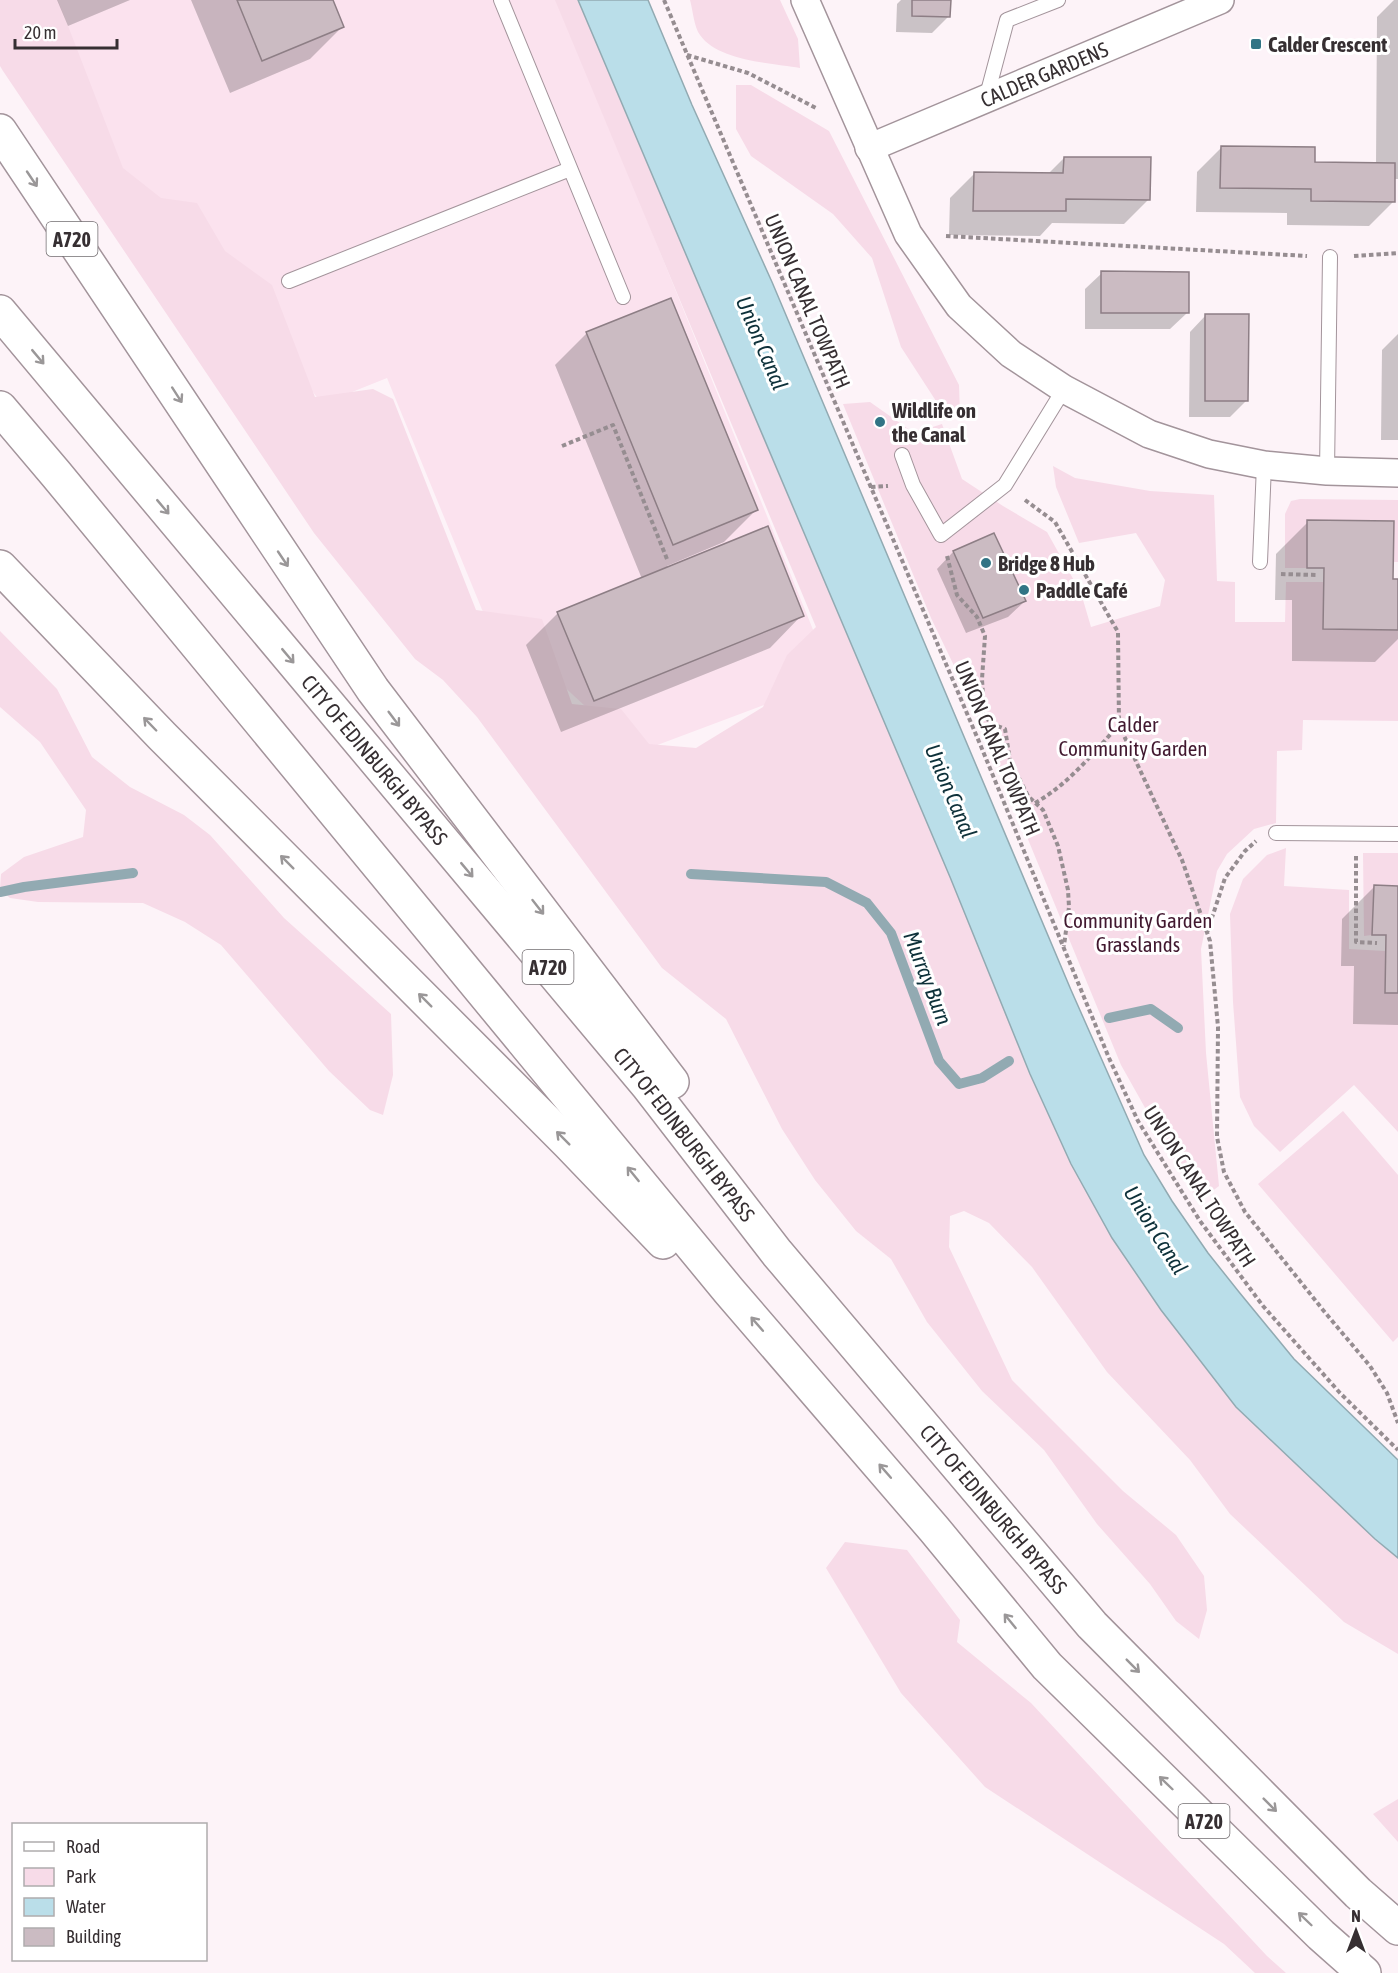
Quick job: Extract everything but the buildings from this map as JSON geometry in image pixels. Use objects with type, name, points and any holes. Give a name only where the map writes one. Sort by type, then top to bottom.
[{"type":"highway","name":"A720","points":[[0,131],[372,690],[793,1239],[946,1452]]},
{"type":"highway","name":"CITY OF EDINBURGH BYPASS","points":[[0,312],[648,1086],[777,1253],[1092,1625],[1358,1893],[1398,1928]]},
{"type":"highway","name":"A720","points":[[0,408],[729,1291],[934,1529],[1047,1666],[1321,1935],[1364,1973]]},
{"type":"highway","name":"A720","points":[[0,567],[170,744],[675,1254],[729,1291]]},
{"type":"street","points":[[805,0],[908,234],[959,306],[1011,354],[1064,389],[1149,434],[1209,454],[1264,465],[1327,471],[1398,473]]},
{"type":"street","name":"CALDER GARDENS","points":[[866,140],[986,99],[1220,0]]},
{"type":"lane","points":[[501,0],[623,297]]},
{"type":"lane","points":[[986,99],[1008,20],[1058,0]]},
{"type":"lane","points":[[289,281],[570,169]]},
{"type":"lane","points":[[1327,471],[1330,257]]},
{"type":"lane","points":[[902,455],[913,485],[941,535],[1005,485],[1064,389]]},
{"type":"lane","points":[[1260,562],[1264,465]]},
{"type":"lane","points":[[1276,833],[1398,834]]},
{"type":"path","name":"UNION CANAL TOWPATH","points":[[664,0],[980,744],[1109,1058],[1138,1121],[1183,1196],[1228,1262],[1263,1306],[1340,1393],[1398,1450]]},
{"type":"path","points":[[686,55],[748,73],[866,140]]},
{"type":"path","points":[[908,234],[1330,257],[1398,253]]},
{"type":"path","points":[[562,446],[613,425],[667,559]]},
{"type":"path","points":[[1005,485],[1055,522],[1118,632],[1119,725],[1182,860],[1210,941],[1218,1027],[1217,1137],[1224,1172],[1245,1212],[1371,1366],[1387,1393],[1398,1423]]},
{"type":"path","points":[[941,535],[957,595],[977,617],[984,636],[982,679],[984,713],[990,723],[1005,729],[1010,760],[1028,796],[1043,810],[1058,846],[1068,890],[1068,926],[1064,946]]},
{"type":"path","points":[[1260,562],[1277,574],[1316,575]]},
{"type":"path","points":[[1035,803],[1052,793],[1084,764],[1119,725]]},
{"type":"path","points":[[1207,934],[1225,878],[1245,851],[1262,836],[1276,833]]},
{"type":"path","points":[[1356,834],[1356,942],[1377,943]]},
{"type":"shaded area","points":[[56,0],[558,0],[833,679],[636,753],[483,612],[387,378],[322,404],[231,284],[130,205]]},
{"type":"green space","points":[[0,0],[58,0],[123,168],[161,198],[197,203],[225,251],[272,285],[315,397],[373,389],[393,399],[476,610],[542,619],[572,704],[621,709],[649,744],[696,748],[763,707],[787,655],[816,627],[555,0],[578,0],[950,877],[1030,1074],[1071,1164],[1112,1238],[1161,1310],[1236,1407],[1398,1558],[1398,1654],[1344,1622],[1230,1514],[1190,1460],[1107,1372],[1032,1267],[989,1223],[964,1211],[950,1216],[949,1247],[1012,1380],[1123,1491],[1176,1535],[1204,1576],[1207,1610],[1199,1639],[1176,1621],[1150,1584],[1097,1524],[1044,1450],[982,1391],[927,1322],[891,1259],[856,1231],[815,1180],[782,1129],[726,1019],[662,968],[477,717],[443,680],[415,659],[314,533],[0,66]]},
{"type":"green space","points":[[690,0],[780,0],[798,39],[800,68],[732,56],[708,44],[698,32]]},
{"type":"green space","points":[[736,85],[751,85],[829,131],[959,385],[960,414],[947,418],[901,347],[872,258],[833,214],[751,156],[736,129]]},
{"type":"green space","points":[[870,402],[914,433],[942,424],[962,479],[1047,532],[1081,593],[1091,627],[1160,606],[1165,580],[1136,533],[1079,543],[1056,487],[1053,466],[1075,478],[1150,491],[1214,495],[1217,581],[1235,582],[1235,622],[1285,622],[1286,582],[1324,582],[1323,629],[1398,630],[1398,721],[1303,720],[1302,750],[1277,751],[1276,823],[1254,829],[1227,854],[1217,871],[1201,949],[1206,1053],[1219,1186],[1198,1202],[1121,1065],[971,701],[931,618],[843,404]]},
{"type":"green space","points":[[1300,499],[1398,500],[1398,562],[1393,562],[1307,521],[1307,568],[1285,568],[1285,514],[1291,501]]},
{"type":"green space","points":[[0,631],[57,689],[92,757],[130,787],[184,815],[210,835],[284,918],[391,1014],[393,1075],[383,1115],[370,1110],[329,1071],[221,945],[185,922],[143,903],[38,902],[10,898],[0,889],[1,874],[24,857],[83,837],[86,810],[40,742],[0,707]]},
{"type":"green space","points":[[1286,848],[1284,886],[1349,890],[1349,949],[1385,951],[1385,992],[1398,993],[1398,1132],[1354,1085],[1280,1152],[1254,1126],[1240,1097],[1233,1002],[1230,914],[1243,879],[1267,855]]},
{"type":"green space","points":[[1363,853],[1398,853],[1398,886],[1374,885],[1372,935],[1364,936]]},
{"type":"green space","points":[[1343,1111],[1398,1175],[1398,1337],[1393,1342],[1258,1184]]},
{"type":"green space","points":[[845,1542],[907,1550],[960,1620],[957,1642],[1031,1703],[1267,1956],[1286,1973],[1255,1973],[1224,1944],[985,1787],[901,1693],[826,1568]]},
{"type":"green space","points":[[1398,1799],[1398,1842],[1373,1814]]},
{"type":"water","name":"Union Canal","points":[[578,0],[648,0],[692,105],[772,282],[1071,990],[1144,1155],[1208,1253],[1294,1359],[1398,1460],[1398,1558],[1236,1407],[1161,1310],[1112,1238],[1071,1164],[1030,1074],[950,877]]},
{"type":"waterway","name":"Murray Burn","points":[[0,892],[133,873]]},
{"type":"waterway","name":"Murray Burn","points":[[691,874],[826,882],[867,903],[891,933],[939,1061],[959,1084],[982,1078],[1009,1061]]},
{"type":"waterway","name":"Murray Burn","points":[[1109,1018],[1151,1009],[1178,1028]]},
{"type":"place","name":"Calder Crescent","points":[[1256,44]]},
{"type":"place","name":"Wildlife on the Canal","points":[[880,422]]},
{"type":"place","name":"Bridge 8 Hub","points":[[986,563]]},
{"type":"place","name":"Paddle Café","points":[[1024,590]]},
{"type":"park label","name":"Calder Community Garden","points":[[1133,736]]},
{"type":"park label","name":"Community Garden Grasslands","points":[[1138,932]]}]
